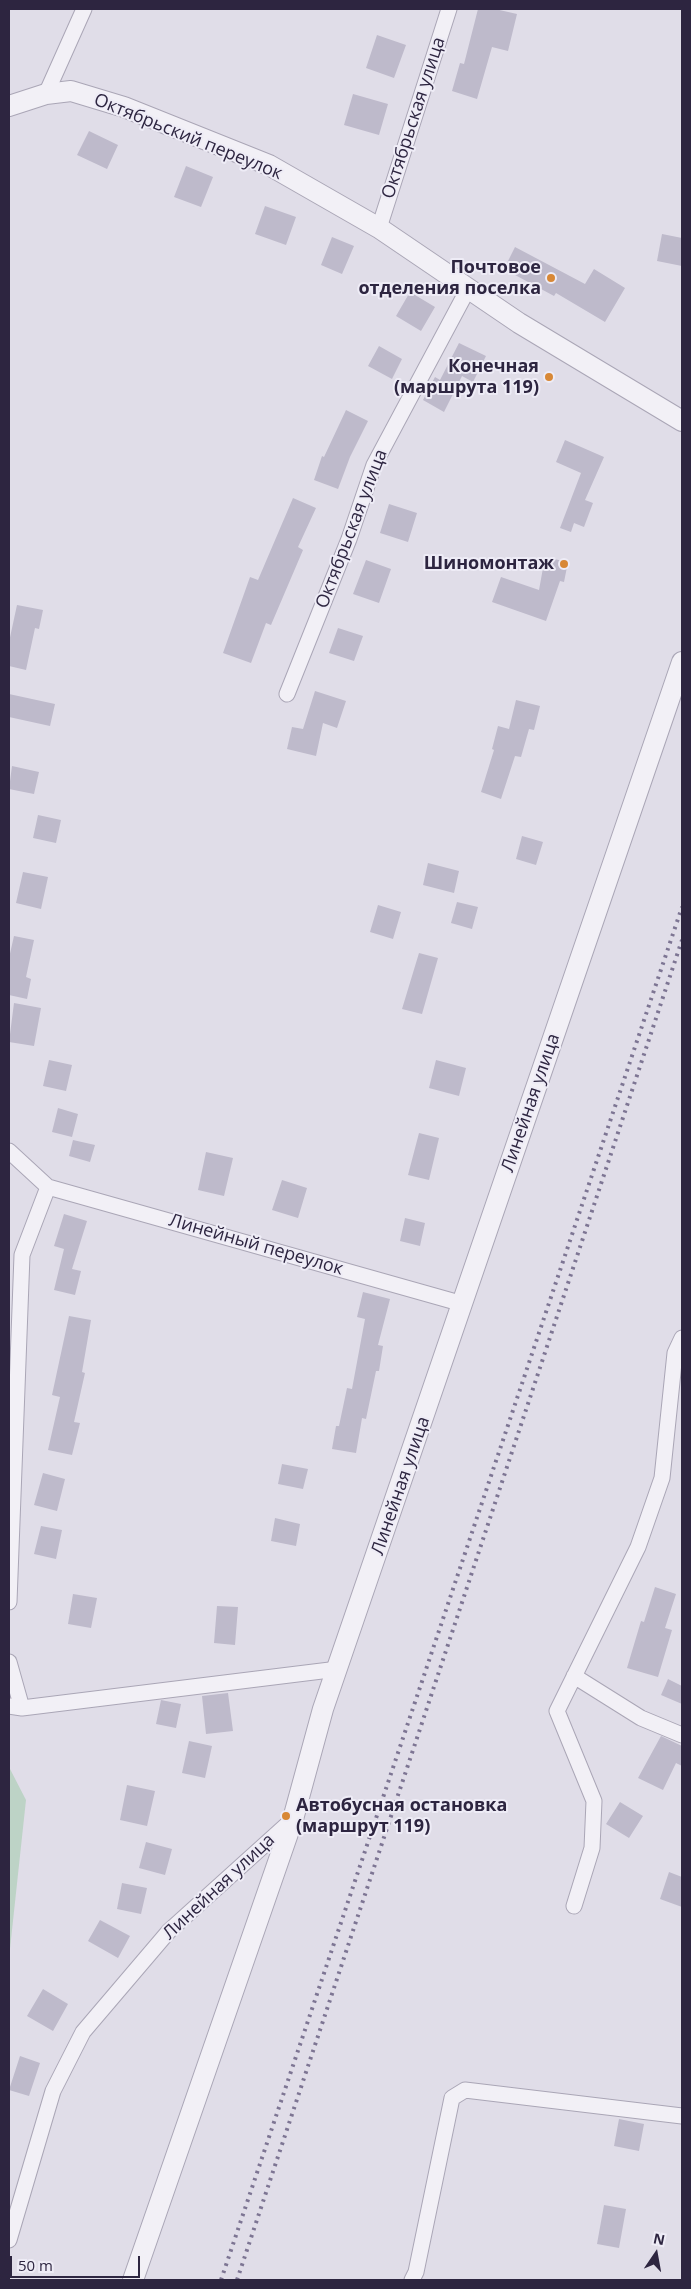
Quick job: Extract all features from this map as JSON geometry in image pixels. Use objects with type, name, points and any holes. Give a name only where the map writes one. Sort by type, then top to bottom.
[{"type":"street","points":[[46,94],[84,9]]},
{"type":"street","name":"Октябрьская улица","points":[[379,228],[449,9]]},
{"type":"street","name":"Октябрьский переулок","points":[[9,106],[46,94],[71,91],[124,107],[260,161],[379,228],[519,323],[682,420]]},
{"type":"street","name":"Октябрьская улица","points":[[287,694],[349,539],[374,465],[468,289]]},
{"type":"street","name":"Линейная улица","points":[[9,2240],[53,2091],[83,2032],[169,1931],[293,1819],[324,1709],[682,662]]},
{"type":"street","points":[[9,1151],[48,1186],[22,1255],[9,1602]]},
{"type":"street","name":"Линейный переулок","points":[[48,1186],[463,1304]]},
{"type":"street","points":[[574,1906],[592,1848],[594,1801],[557,1711],[638,1547],[662,1478],[675,1353],[682,1338]]},
{"type":"street","points":[[9,1662],[16,1707],[338,1669]]},
{"type":"street","points":[[574,1676],[641,1718],[682,1735]]},
{"type":"street","points":[[133,2280],[293,1819]]},
{"type":"street","points":[[412,2280],[416,2272],[452,2098],[465,2090],[682,2116]]},
{"type":"green space","points":[[9,1767],[26,1800],[9,1958]]},
{"type":"building","points":[[478,9],[495,9],[517,14],[508,51],[492,47],[477,99],[452,91],[460,63],[464,64]]},
{"type":"building","points":[[377,35],[406,45],[394,78],[366,68]]},
{"type":"building","points":[[353,94],[388,104],[379,135],[344,125]]},
{"type":"building","points":[[89,131],[118,145],[107,169],[77,155]]},
{"type":"building","points":[[186,166],[213,177],[201,207],[174,197]]},
{"type":"building","points":[[265,206],[296,217],[286,245],[255,234]]},
{"type":"building","points":[[662,234],[682,238],[682,266],[657,261]]},
{"type":"building","points":[[332,237],[354,246],[342,274],[321,265]]},
{"type":"building","points":[[515,247],[585,284],[594,269],[625,288],[605,322],[556,293],[554,296],[504,269]]},
{"type":"building","points":[[410,292],[435,307],[421,331],[396,316]]},
{"type":"building","points":[[459,343],[486,356],[473,382],[462,376],[444,412],[423,400],[435,377],[440,380]]},
{"type":"building","points":[[379,346],[402,359],[392,379],[368,366]]},
{"type":"building","points":[[346,410],[368,421],[350,457],[338,489],[314,480],[322,456],[324,457]]},
{"type":"building","points":[[565,440],[604,457],[585,500],[593,503],[584,527],[574,523],[571,532],[560,528],[581,473],[556,462]]},
{"type":"building","points":[[293,498],[316,508],[298,547],[303,550],[271,625],[266,623],[251,663],[223,653],[250,577],[258,580]]},
{"type":"building","points":[[389,504],[417,513],[408,542],[380,533]]},
{"type":"building","points":[[545,557],[568,562],[564,582],[560,581],[546,621],[492,602],[501,577],[539,590]]},
{"type":"building","points":[[366,560],[391,569],[379,603],[353,594]]},
{"type":"building","points":[[17,605],[43,610],[39,629],[35,628],[26,670],[9,666],[9,642]]},
{"type":"building","points":[[338,628],[363,636],[354,661],[329,653]]},
{"type":"building","points":[[315,691],[346,701],[337,728],[323,723],[316,756],[287,749],[292,727],[303,729]]},
{"type":"building","points":[[9,694],[55,704],[50,726],[9,717]]},
{"type":"building","points":[[516,700],[540,706],[534,730],[529,729],[521,757],[515,756],[501,799],[481,792],[494,750],[492,749],[498,726],[509,729]]},
{"type":"building","points":[[12,766],[39,772],[34,794],[9,789]]},
{"type":"building","points":[[38,815],[61,820],[56,843],[33,838]]},
{"type":"building","points":[[522,836],[543,842],[536,865],[516,859]]},
{"type":"building","points":[[428,863],[459,871],[454,893],[423,885]]},
{"type":"building","points":[[23,872],[48,877],[41,909],[16,903]]},
{"type":"building","points":[[457,902],[478,907],[472,929],[451,923]]},
{"type":"building","points":[[378,905],[401,912],[393,939],[370,932]]},
{"type":"building","points":[[14,936],[34,940],[26,977],[31,979],[27,999],[9,995],[9,958]]},
{"type":"building","points":[[419,953],[438,958],[422,1014],[402,1009]]},
{"type":"building","points":[[14,1003],[41,1008],[34,1046],[9,1042]]},
{"type":"building","points":[[49,1060],[72,1065],[66,1091],[43,1086]]},
{"type":"building","points":[[436,1060],[466,1068],[459,1096],[429,1088]]},
{"type":"building","points":[[58,1108],[78,1114],[72,1137],[52,1132]]},
{"type":"building","points":[[419,1133],[439,1138],[429,1180],[408,1175]]},
{"type":"building","points":[[73,1140],[95,1145],[90,1162],[69,1156]]},
{"type":"building","points":[[206,1152],[233,1158],[224,1196],[198,1190]]},
{"type":"building","points":[[282,1180],[307,1188],[298,1218],[272,1210]]},
{"type":"building","points":[[64,1214],[87,1221],[72,1269],[81,1271],[75,1295],[54,1290],[64,1249],[54,1246]]},
{"type":"building","points":[[405,1218],[425,1223],[420,1246],[400,1241]]},
{"type":"building","points":[[363,1292],[390,1299],[378,1345],[383,1346],[379,1371],[376,1371],[366,1419],[362,1418],[356,1453],[332,1449],[336,1426],[339,1426],[347,1388],[352,1389],[365,1319],[357,1317]]},
{"type":"building","points":[[69,1316],[91,1320],[82,1372],[85,1373],[74,1422],[80,1423],[72,1455],[48,1450],[60,1397],[52,1395]]},
{"type":"building","points":[[282,1464],[308,1469],[303,1489],[278,1484]]},
{"type":"building","points":[[43,1473],[65,1479],[57,1511],[34,1505]]},
{"type":"building","points":[[275,1518],[300,1524],[296,1546],[271,1541]]},
{"type":"building","points":[[41,1526],[62,1530],[56,1559],[34,1554]]},
{"type":"building","points":[[655,1587],[676,1594],[665,1628],[672,1630],[658,1677],[627,1668],[641,1621],[644,1622]]},
{"type":"building","points":[[73,1594],[97,1598],[91,1628],[68,1624]]},
{"type":"building","points":[[217,1606],[238,1607],[235,1645],[214,1643]]},
{"type":"building","points":[[668,1679],[682,1686],[682,1704],[661,1695]]},
{"type":"building","points":[[228,1693],[233,1731],[206,1734],[202,1696]]},
{"type":"building","points":[[161,1700],[181,1704],[176,1728],[156,1724]]},
{"type":"building","points":[[661,1736],[682,1746],[682,1766],[676,1763],[663,1790],[638,1778]]},
{"type":"building","points":[[189,1741],[212,1746],[205,1778],[182,1773]]},
{"type":"building","points":[[127,1785],[155,1791],[147,1826],[120,1820]]},
{"type":"building","points":[[620,1802],[643,1816],[629,1838],[606,1824]]},
{"type":"building","points":[[146,1842],[172,1849],[165,1875],[139,1868]]},
{"type":"building","points":[[669,1872],[682,1877],[682,1907],[660,1899]]},
{"type":"building","points":[[122,1883],[147,1888],[141,1914],[117,1909]]},
{"type":"building","points":[[100,1920],[130,1936],[118,1958],[88,1941]]},
{"type":"building","points":[[43,1989],[68,2004],[53,2031],[27,2016]]},
{"type":"building","points":[[20,2056],[40,2063],[29,2096],[9,2090]]},
{"type":"building","points":[[619,2119],[644,2124],[639,2151],[614,2146]]},
{"type":"building","points":[[604,2205],[626,2209],[619,2248],[597,2244]]},
{"type":"railway","points":[[221,2280],[682,907]]},
{"type":"railway","points":[[237,2280],[682,940]]},
{"type":"place","name":"Почтовое отделения поселка","points":[[551,278]]},
{"type":"place","name":"Конечная (маршрута 119)","points":[[549,377]]},
{"type":"place","name":"Шиномонтаж","points":[[564,564]]},
{"type":"place","name":"Автобусная остановка (маршрут 119)","points":[[286,1816]]}]
